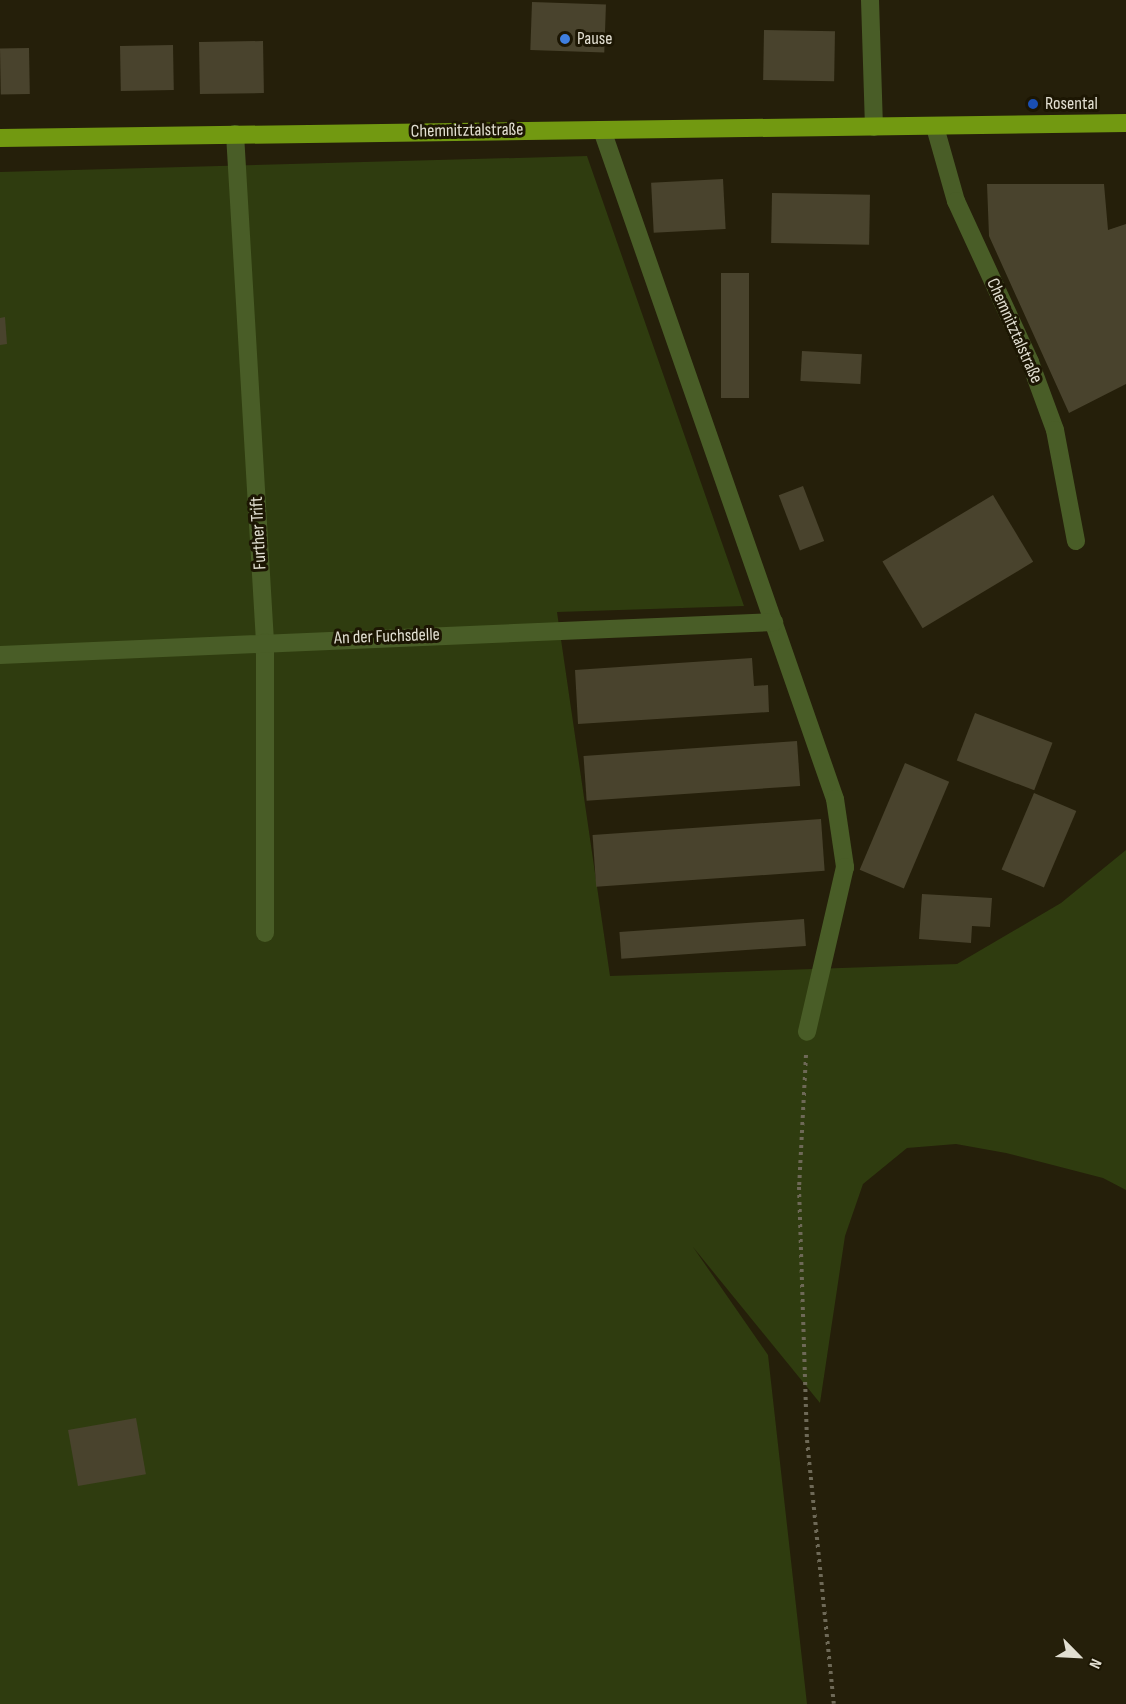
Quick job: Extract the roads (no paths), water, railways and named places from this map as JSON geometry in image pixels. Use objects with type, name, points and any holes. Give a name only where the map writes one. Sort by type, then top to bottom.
[{"type":"main road","name":"Chemnitztalstraße","points":[[0,138],[1126,123]]},
{"type":"street","points":[[870,0],[874,127]]},
{"type":"street","name":"Chemnitztalstraße","points":[[935,127],[956,201],[1060,429],[1074,498],[1076,541]]},
{"type":"street","points":[[602,130],[826,770],[845,867],[807,1032]]},
{"type":"street","name":"Further Trift","points":[[235,134],[265,642],[265,933]]},
{"type":"street","name":"An der Fuchsdelle","points":[[0,655],[774,622]]},
{"type":"place","name":"Pause","points":[[565,39]]},
{"type":"place","name":"Rosental","points":[[1033,104]]}]
